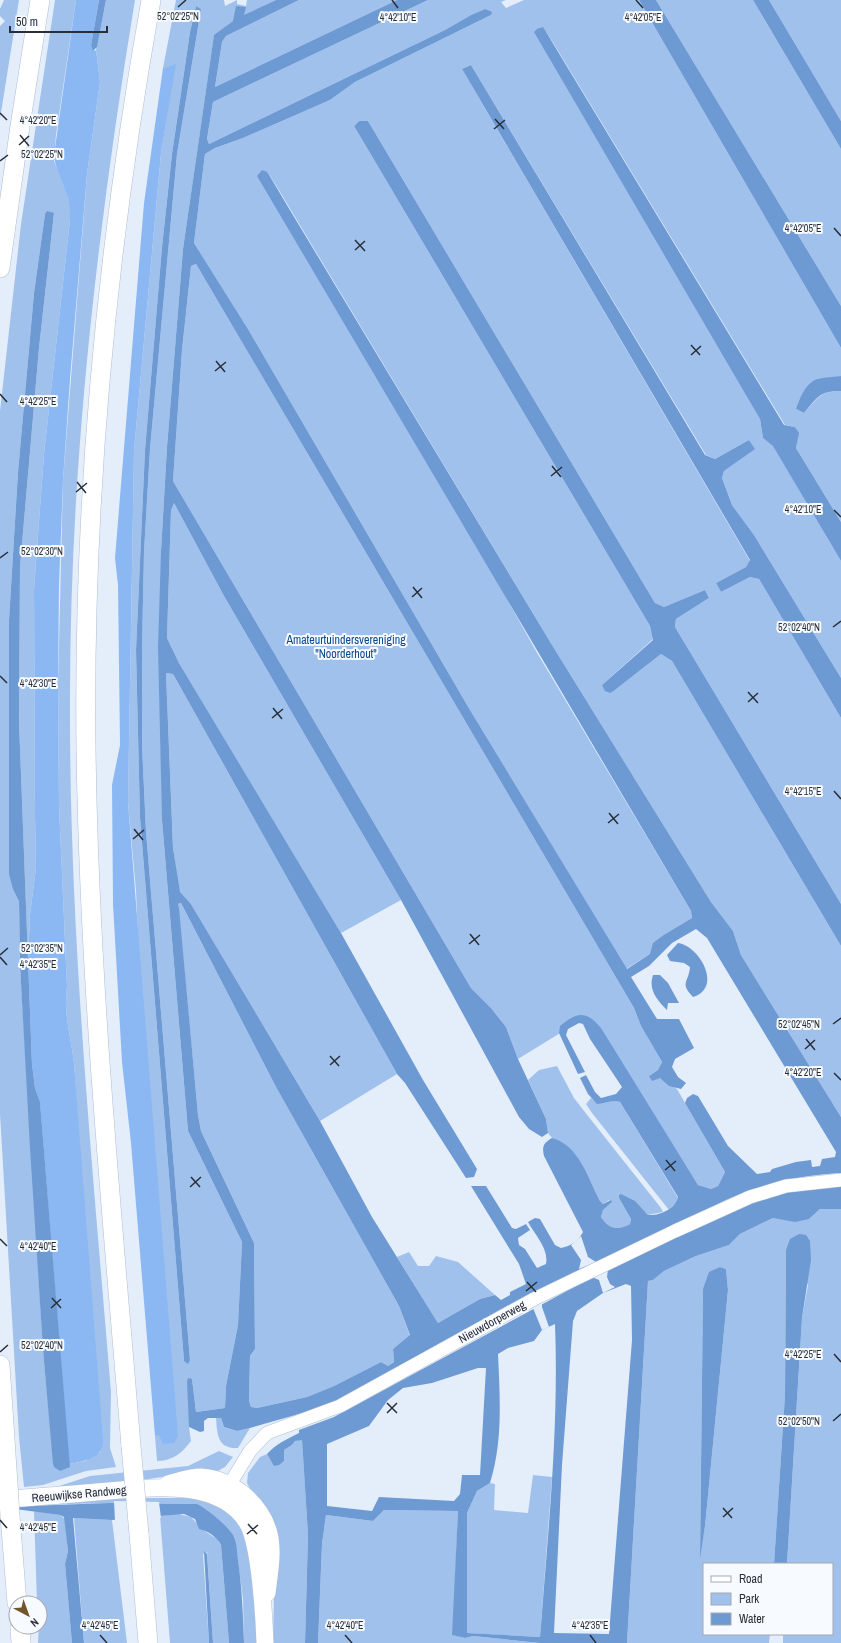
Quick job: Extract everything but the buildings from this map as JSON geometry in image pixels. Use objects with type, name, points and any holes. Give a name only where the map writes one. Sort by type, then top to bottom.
[{"type":"highway","points":[[0,268],[40,0]]},
{"type":"highway","points":[[148,1643],[94,974],[87,813],[87,628],[94,466],[105,328],[128,143],[151,0]]},
{"type":"highway","points":[[0,1365],[4,1492],[10,1516],[17,1595]]},
{"type":"main road","name":"Reeuwijkse Randweg","points":[[4,1492],[157,1487],[225,1492],[247,1522],[252,1533],[264,1621],[265,1643]]},
{"type":"street","name":"Nieuwdorperweg","points":[[225,1492],[250,1451],[267,1433],[340,1406],[534,1299],[675,1231],[750,1197],[786,1186],[841,1180]]},
{"type":"green space","points":[[4,0],[19,0],[0,119],[0,26],[5,21],[0,16],[0,9]]},
{"type":"green space","points":[[55,0],[76,0],[56,135],[54,161],[67,192],[70,205],[70,220],[44,454],[34,589],[36,868],[30,915],[28,961],[19,722],[20,567],[39,348],[54,213],[45,214],[34,293],[18,472],[9,620],[20,965],[43,1350],[54,1466],[70,1467],[69,1464],[85,1461],[100,1452],[74,1063],[66,1006],[67,987],[59,806],[58,685],[63,480],[87,174],[100,82],[96,50],[106,0],[135,0],[109,174],[88,348],[75,523],[71,610],[70,698],[73,872],[89,1132],[111,1392],[110,1448],[116,1467],[86,1471],[43,1485],[24,1487],[19,1437],[0,1114],[0,411],[21,224]]},
{"type":"green space","points":[[176,0],[224,0],[225,6],[237,0],[237,4],[246,6],[247,0],[276,0],[233,21],[214,36],[183,249],[167,447],[161,551],[162,820],[188,1131],[242,1242],[238,1325],[226,1386],[225,1408],[196,1412],[192,1379],[189,1427],[191,1441],[177,1456],[168,1460],[157,1461],[155,1436],[159,1434],[136,891],[128,802],[134,451],[161,153],[175,65],[163,68]],"holes":[[[196,6],[201,9],[177,154],[150,449],[144,552],[142,649],[142,745],[146,832],[190,1360],[184,1361],[140,818],[136,650],[145,450],[162,247],[172,154],[190,32]]]},
{"type":"green space","points":[[299,0],[397,0],[215,87],[222,42],[226,36]]},
{"type":"green space","points":[[428,0],[506,0],[501,2],[506,8],[524,0],[639,0],[841,348],[841,376],[825,379],[812,385],[803,394],[796,409],[804,413],[820,396],[828,392],[841,391],[841,522],[796,448],[798,433],[795,427],[785,425],[546,31],[760,419],[763,438],[773,445],[841,561],[841,678],[754,535],[732,505],[722,478],[724,471],[754,449],[749,440],[715,459],[706,455],[471,65],[462,69],[750,561],[746,567],[716,583],[721,592],[750,577],[759,579],[841,718],[841,904],[675,627],[676,619],[709,598],[705,590],[664,607],[655,603],[368,121],[359,121],[354,126],[650,626],[653,639],[602,685],[615,690],[661,654],[672,661],[841,946],[841,1117],[741,955],[733,931],[711,902],[552,645],[268,172],[536,651],[691,911],[692,918],[665,934],[650,954],[626,969],[470,710],[248,329],[194,243],[205,154],[215,148],[243,138],[330,100],[355,82],[491,15],[485,9],[471,15],[445,30],[209,144],[207,139],[213,102]]},
{"type":"green space","points":[[656,0],[753,0],[841,149],[841,306]]},
{"type":"green space","points":[[769,0],[841,0],[841,121]]},
{"type":"green space","name":"Amateurtuindersvereniging \"Noorderhout\"","points":[[196,264],[634,1008],[641,1026],[662,1062],[658,1070],[649,1076],[660,1078],[677,1089],[725,1172],[718,1186],[711,1189],[698,1185],[639,1091],[583,1019],[518,1059],[506,1027],[491,1008],[471,988],[173,481],[182,350],[191,266]]},
{"type":"green space","points":[[174,503],[224,596],[401,900],[341,933],[179,663],[167,638],[171,511]]},
{"type":"green space","points":[[166,673],[173,674],[397,1074],[320,1121],[191,904],[179,892],[173,848]]},
{"type":"green space","points":[[181,903],[276,1087],[399,1306],[410,1336],[393,1349],[394,1362],[388,1366],[381,1362],[334,1386],[307,1397],[257,1408],[251,1407],[249,1401],[250,1356],[255,1349],[254,1243],[201,1131],[198,1115],[178,904]]},
{"type":"green space","points":[[557,1066],[574,1098],[663,1212],[648,1215],[635,1202],[619,1198],[631,1219],[630,1224],[621,1228],[614,1228],[607,1224],[601,1217],[603,1210],[612,1202],[609,1200],[603,1204],[600,1201],[587,1173],[576,1155],[561,1142],[552,1138],[548,1133],[546,1119],[528,1080],[539,1070]]},
{"type":"green space","points":[[591,1098],[600,1103],[612,1101],[620,1102],[678,1198],[677,1202],[669,1210],[592,1113],[586,1104]]},
{"type":"green space","points":[[820,1209],[841,1209],[841,1643],[783,1643],[783,1635],[833,1635],[833,1563],[787,1563],[802,1318],[808,1285],[786,1250],[785,1395],[774,1563],[703,1563],[703,1635],[770,1635],[769,1643],[627,1643],[648,1281],[653,1280],[664,1271],[696,1256],[729,1245],[740,1234],[773,1218],[809,1219]],"holes":[[[720,1267],[726,1269],[728,1290],[705,1526],[700,1555],[703,1289]]]},
{"type":"green space","points":[[409,1252],[418,1266],[429,1266],[436,1256],[458,1262],[495,1295],[480,1299],[438,1323],[397,1257]]},
{"type":"green space","points":[[216,1417],[221,1418],[224,1427],[237,1431],[250,1428],[238,1448],[231,1448],[222,1443],[218,1435]]},
{"type":"green space","points":[[302,1439],[308,1535],[305,1643],[273,1643],[275,1538],[247,1483],[248,1473],[260,1457],[267,1454],[274,1465],[284,1461],[284,1450],[295,1441]]},
{"type":"green space","points":[[219,1451],[233,1457],[225,1467],[216,1472],[175,1475],[109,1485],[47,1490],[90,1476],[188,1466]]},
{"type":"green space","points":[[533,1475],[552,1477],[540,1637],[466,1633],[467,1513],[477,1491],[490,1483],[495,1484],[494,1510],[528,1513]]},
{"type":"green space","points":[[107,1498],[196,1498],[229,1510],[248,1538],[258,1643],[244,1643],[243,1599],[235,1538],[228,1530],[197,1504],[109,1503],[31,1505]]},
{"type":"green space","points":[[384,1510],[458,1511],[453,1635],[465,1638],[473,1636],[540,1643],[318,1643],[322,1544],[326,1515],[373,1521]]},
{"type":"green space","points":[[34,1511],[60,1515],[65,1519],[68,1551],[65,1564],[72,1643],[38,1643],[38,1635],[48,1635],[48,1595],[37,1595]]},
{"type":"green space","points":[[178,1514],[191,1517],[203,1530],[217,1539],[221,1545],[229,1643],[213,1643],[207,1552],[203,1554],[209,1643],[170,1643],[160,1516]]},
{"type":"green space","points":[[74,1518],[112,1520],[127,1643],[84,1643]]},
{"type":"shaded area","points":[[76,0],[99,0],[91,45],[94,51],[96,50],[100,82],[87,174],[63,480],[59,586],[59,806],[67,987],[66,1006],[74,1063],[103,1440],[100,1451],[92,1458],[69,1464],[40,1103],[35,1088],[32,1064],[28,961],[30,915],[36,868],[34,589],[44,454],[70,220],[68,199],[57,169],[54,155]]},
{"type":"shaded area","points":[[176,64],[161,153],[134,451],[128,802],[178,1436],[174,1443],[163,1444],[159,1435],[155,1436],[131,1143],[122,1062],[113,904],[112,785],[120,745],[118,585],[115,558],[144,203],[163,68]]},
{"type":"water","points":[[99,0],[106,0],[97,47],[93,51],[91,45]]},
{"type":"water","points":[[276,0],[299,0],[226,36],[222,42],[215,87],[397,0],[428,0],[213,102],[207,139],[209,144],[445,30],[471,15],[485,9],[492,12],[491,15],[355,82],[330,100],[243,138],[215,148],[205,154],[194,243],[248,329],[470,710],[627,969],[650,954],[653,943],[692,918],[691,911],[257,176],[262,170],[267,172],[552,645],[711,902],[733,931],[741,955],[841,1117],[841,1173],[782,1181],[726,1200],[516,1301],[338,1400],[313,1410],[237,1431],[224,1427],[221,1418],[208,1418],[204,1421],[204,1431],[200,1432],[189,1427],[187,1382],[188,1378],[192,1379],[196,1412],[225,1408],[226,1386],[238,1325],[242,1242],[188,1131],[162,820],[158,647],[161,551],[167,447],[183,249],[214,35],[233,21],[236,6],[246,7],[244,15]],"holes":[[[196,264],[634,1008],[641,1026],[662,1062],[658,1070],[649,1076],[652,1081],[660,1078],[669,1086],[681,1089],[686,1083],[678,1077],[672,1067],[675,1059],[694,1048],[679,1019],[657,1019],[631,977],[649,966],[672,943],[696,929],[707,938],[836,1152],[835,1157],[822,1159],[820,1166],[812,1167],[811,1160],[796,1162],[772,1169],[770,1172],[757,1174],[728,1146],[698,1096],[693,1094],[687,1098],[685,1103],[725,1172],[718,1186],[711,1189],[698,1185],[601,1028],[596,1022],[586,1016],[581,1015],[571,1018],[560,1026],[559,1033],[578,1074],[585,1072],[566,1035],[568,1029],[579,1023],[583,1024],[590,1039],[622,1087],[616,1094],[601,1098],[595,1092],[586,1075],[580,1078],[588,1094],[597,1104],[615,1101],[620,1102],[678,1197],[677,1201],[671,1208],[662,1213],[648,1215],[635,1201],[621,1194],[619,1195],[619,1198],[631,1219],[630,1224],[621,1228],[614,1228],[610,1226],[601,1217],[603,1210],[612,1202],[611,1200],[603,1204],[600,1201],[587,1173],[576,1155],[561,1142],[552,1138],[544,1146],[544,1156],[583,1232],[574,1243],[561,1248],[555,1245],[540,1219],[535,1218],[528,1222],[541,1242],[546,1258],[546,1264],[537,1268],[525,1249],[519,1245],[518,1238],[530,1230],[526,1224],[516,1229],[512,1228],[486,1186],[471,1186],[519,1264],[526,1284],[510,1292],[510,1295],[501,1300],[495,1295],[480,1299],[438,1323],[372,1217],[320,1121],[191,904],[180,892],[173,848],[166,673],[173,674],[397,1074],[405,1083],[466,1178],[474,1177],[477,1169],[423,1080],[341,933],[179,663],[167,638],[171,511],[174,503],[224,596],[401,900],[519,1117],[529,1129],[542,1137],[548,1133],[546,1119],[518,1059],[506,1027],[491,1008],[471,988],[173,481],[182,350],[191,266]],[[181,903],[276,1087],[399,1306],[410,1335],[393,1349],[394,1362],[388,1366],[381,1362],[334,1386],[307,1397],[257,1408],[251,1407],[249,1401],[250,1356],[255,1349],[254,1243],[201,1131],[198,1115],[178,904]]]},
{"type":"water","points":[[639,0],[656,0],[841,306],[841,348]]},
{"type":"water","points":[[753,0],[769,0],[841,121],[841,149]]},
{"type":"water","points":[[196,6],[201,9],[177,154],[150,449],[144,552],[142,649],[142,745],[146,832],[190,1360],[188,1364],[184,1361],[140,818],[136,650],[145,450],[162,247],[172,154],[190,32]]},
{"type":"water","points":[[543,27],[784,425],[795,427],[799,433],[796,448],[841,522],[841,561],[773,446],[763,438],[760,419],[534,32]]},
{"type":"water","points":[[471,65],[705,455],[715,459],[749,440],[755,449],[724,471],[722,478],[732,505],[754,535],[841,678],[841,718],[759,579],[750,577],[721,592],[716,583],[746,567],[750,560],[462,69]]},
{"type":"water","points":[[359,121],[368,121],[655,603],[664,607],[705,590],[709,598],[676,619],[675,627],[841,904],[841,946],[672,661],[661,654],[615,690],[610,693],[605,691],[602,685],[653,640],[650,626],[354,126]]},
{"type":"water","points":[[47,211],[54,213],[39,348],[20,567],[19,722],[32,1064],[35,1088],[40,1102],[70,1467],[60,1471],[54,1467],[53,1464],[43,1350],[20,965],[19,901],[13,889],[9,874],[9,620],[18,472],[34,293],[45,214]]},
{"type":"water","points":[[841,376],[841,391],[828,392],[819,396],[804,413],[796,409],[801,396],[810,383],[814,380]]},
{"type":"water","points":[[678,943],[694,951],[705,968],[707,977],[706,985],[702,992],[693,997],[686,989],[686,982],[690,967],[684,963],[670,961],[667,955]]},
{"type":"water","points":[[653,975],[660,975],[668,983],[679,1003],[668,1003],[667,1010],[663,1006],[654,994],[652,985]]},
{"type":"water","points":[[841,1184],[841,1209],[820,1209],[809,1219],[795,1222],[773,1218],[740,1234],[729,1245],[696,1256],[664,1271],[653,1280],[648,1281],[627,1643],[540,1643],[473,1636],[465,1638],[452,1635],[458,1511],[384,1510],[373,1521],[326,1515],[322,1544],[318,1643],[305,1643],[308,1535],[302,1440],[295,1441],[284,1450],[284,1461],[279,1465],[274,1466],[267,1454],[270,1450],[299,1433],[299,1430],[334,1417],[602,1272],[748,1202],[776,1194]],"holes":[[[626,1284],[631,1286],[632,1340],[609,1634],[554,1633],[562,1465],[573,1321],[577,1311],[603,1293]],[[555,1324],[556,1363],[554,1441],[540,1637],[467,1633],[467,1513],[477,1491],[490,1483],[497,1452],[500,1419],[498,1354],[508,1348],[534,1341],[542,1330]],[[478,1368],[486,1368],[480,1475],[462,1475],[460,1494],[454,1501],[379,1497],[372,1511],[327,1506],[327,1444],[369,1426],[388,1400],[403,1388],[432,1383]]]},
{"type":"water","points":[[799,1234],[806,1235],[810,1241],[811,1260],[802,1318],[787,1563],[774,1563],[785,1395],[786,1250],[790,1239]]},
{"type":"water","points":[[720,1267],[726,1269],[728,1290],[705,1526],[700,1559],[703,1289],[709,1272]]},
{"type":"water","points":[[109,1503],[197,1504],[212,1514],[229,1530],[235,1539],[236,1544],[244,1643],[229,1643],[221,1545],[212,1535],[199,1529],[195,1519],[184,1514],[112,1520],[73,1518],[84,1643],[72,1643],[65,1564],[68,1551],[64,1517],[60,1515],[0,1507]]},
{"type":"water","points":[[204,1551],[207,1554],[213,1643],[209,1643]]},
{"type":"pier","points":[[581,1236],[588,1257],[596,1262],[579,1269],[581,1260],[571,1245]]},
{"type":"pier","points":[[608,1269],[607,1277],[610,1284],[615,1287],[603,1293],[599,1280],[592,1277]]},
{"type":"pier","points":[[542,1303],[549,1327],[542,1330],[533,1308]]},
{"type":"pier","points":[[114,1501],[159,1502],[161,1518],[115,1521]]}]
